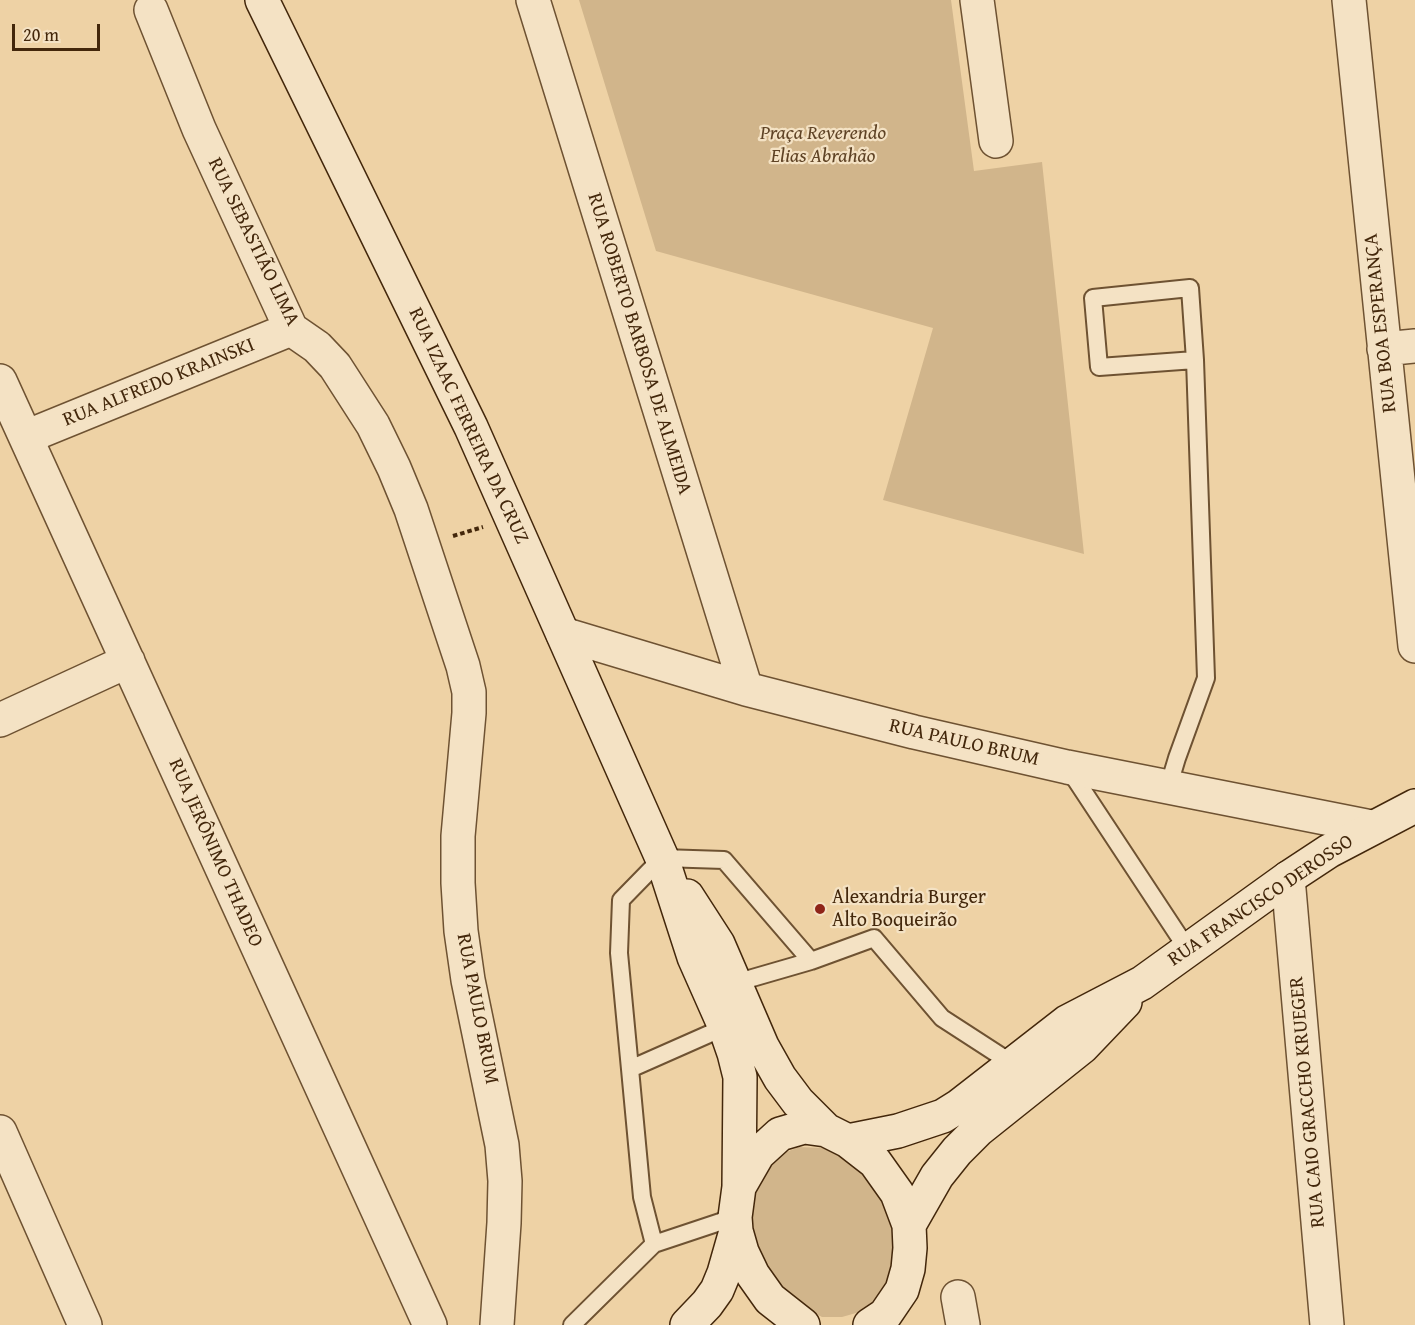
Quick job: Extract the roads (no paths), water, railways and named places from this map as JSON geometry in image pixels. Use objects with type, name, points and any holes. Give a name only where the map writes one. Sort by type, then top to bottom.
[{"type":"street","name":"RUA IZAAC FERREIRA DA CRUZ","points":[[262,0],[448,379],[662,858],[694,957],[725,1027],[740,1077],[737,1212]]},
{"type":"street","name":"RUA ROBERTO BARBOSA DE ALMEIDA","points":[[533,0],[746,689]]},
{"type":"street","points":[[977,0],[996,141]]},
{"type":"street","name":"RUA BOA ESPERANÇA","points":[[1349,0],[1399,347],[1415,646]]},
{"type":"street","name":"RUA SEBASTIÃO LIMA","points":[[151,10],[204,140],[291,328],[317,347],[335,366],[373,425],[394,468],[424,545],[464,666],[469,692]]},
{"type":"street","name":"RUA ALFREDO KRAINSKI","points":[[26,437],[291,328]]},
{"type":"street","name":"RUA JERÔNIMO THADEO","points":[[0,381],[430,1325]]},
{"type":"street","name":"RUA PAULO BRUM","points":[[563,634],[746,689],[914,732],[1168,788],[1371,827]]},
{"type":"street","points":[[0,720],[128,661]]},
{"type":"street","name":"RUA PAULO BRUM","points":[[469,692],[470,713],[458,836],[458,883],[461,931],[468,980],[502,1145],[505,1181],[504,1223],[497,1325]]},
{"type":"street","name":"RUA FRANCISCO DEROSSO","points":[[737,1212],[758,1154],[780,1134],[804,1127],[837,1135],[898,1131],[943,1116],[1067,1022],[1142,983],[1329,851],[1415,806]]},
{"type":"street","name":"RUA IZAAC FERREIRA DA CRUZ","points":[[662,858],[718,944],[762,1046],[780,1078],[798,1102],[837,1135],[875,1162],[897,1193],[909,1225]]},
{"type":"street","name":"RUA CAIO GRACCHO KRUEGER","points":[[1288,878],[1327,1325]]},
{"type":"street","name":"RUA FRANCISCO DEROSSO","points":[[909,1225],[937,1176],[957,1151],[978,1130],[1083,1047],[1142,983]]},
{"type":"street","points":[[0,1132],[86,1325]]},
{"type":"street","points":[[737,1212],[742,1252],[753,1275],[789,1323]]},
{"type":"street","points":[[687,1325],[717,1290],[724,1273],[737,1212]]},
{"type":"street","points":[[894,1325],[908,1269],[909,1225]]},
{"type":"street","points":[[870,1325],[885,1315],[902,1290]]},
{"type":"lane","points":[[1168,788],[1206,678],[1195,360],[1190,288],[1093,298],[1099,367],[1195,360]]},
{"type":"lane","points":[[1067,767],[1188,950]]},
{"type":"lane","points":[[654,1244],[642,1197],[619,952],[621,900],[662,858],[724,860],[811,960]]},
{"type":"lane","points":[[735,983],[874,938],[942,1018],[1013,1064]]},
{"type":"lane","points":[[630,1069],[725,1027]]},
{"type":"lane","points":[[572,1325],[654,1244],[737,1212]]},
{"type":"place","name":"Alexandria Burger Alto Boqueirão","points":[[820,909]]},
{"type":"park label","name":"Praça Reverendo Elias Abrahão","points":[[823,146]]}]
